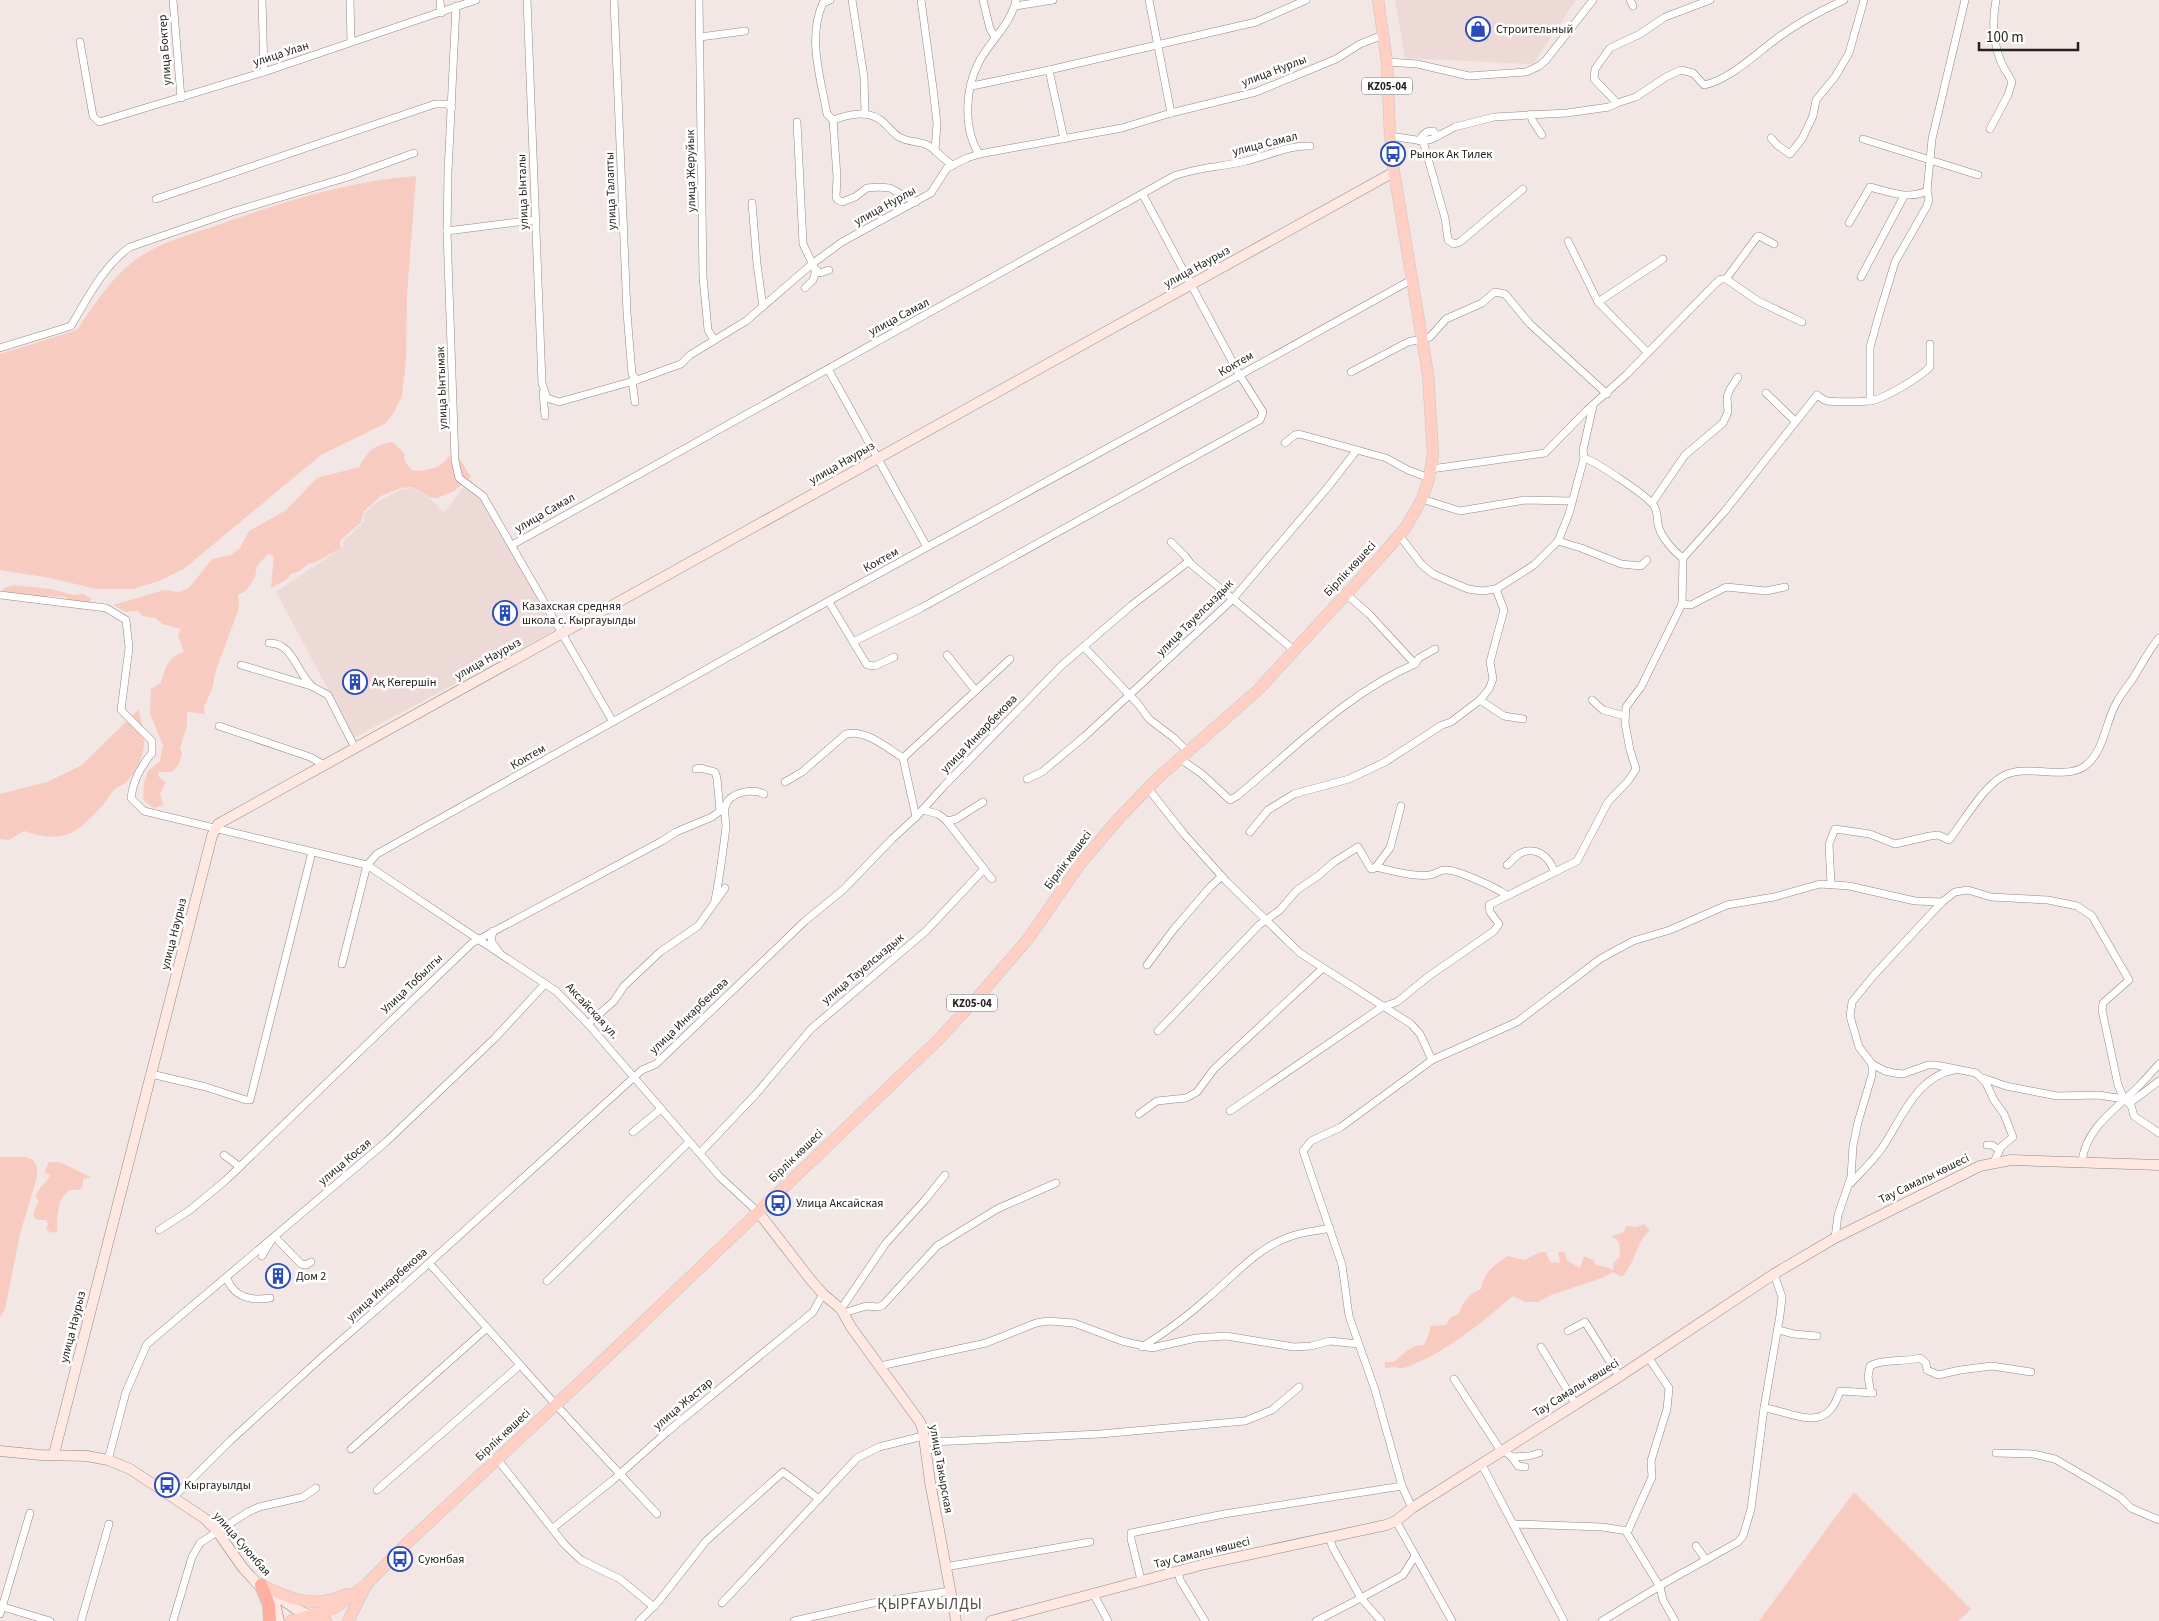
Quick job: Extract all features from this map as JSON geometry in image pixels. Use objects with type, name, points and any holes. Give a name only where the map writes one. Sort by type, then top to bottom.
[{"type":"highway","points":[[261,1585],[270,1605],[270,1621]]},
{"type":"main road","name":"Бірлік көшесі","points":[[367,1584],[420,1531],[498,1460],[759,1213],[938,1039],[977,998],[1028,939],[1080,864],[1147,787],[1183,754],[1242,706],[1384,553],[1412,517],[1422,499],[1430,474],[1432,415],[1423,340],[1411,280],[1394,172],[1390,136],[1387,62],[1378,0]]},
{"type":"main road","points":[[261,1585],[289,1598],[312,1602],[334,1599],[367,1584]]},
{"type":"main road","name":"KZ05-04","points":[[290,1621],[300,1617],[312,1616],[341,1604],[367,1584]]},
{"type":"main road","name":"KZ05-04","points":[[348,1621],[367,1584]]},
{"type":"main road","points":[[312,1616],[326,1621]]},
{"type":"street","name":"улица Боктер","points":[[173,0],[180,98]]},
{"type":"street","points":[[262,0],[264,72]]},
{"type":"street","points":[[350,0],[351,42]]},
{"type":"street","points":[[440,0],[441,13]]},
{"type":"street","name":"улица Улан","points":[[80,42],[94,116],[99,122],[264,72],[476,0]]},
{"type":"street","name":"улица Ынталы","points":[[527,0],[532,87],[534,220],[545,416]]},
{"type":"street","name":"улица Талапты","points":[[614,0],[627,313],[632,374],[635,380],[635,402]]},
{"type":"street","name":"улица Жеруйык","points":[[699,0],[703,277],[708,330],[714,340]]},
{"type":"street","points":[[830,0],[823,3],[815,30],[817,58],[828,114],[833,120],[837,176],[836,197],[842,202],[854,197],[866,188],[878,187],[890,188],[916,202]]},
{"type":"street","points":[[852,0],[864,77],[866,114]]},
{"type":"street","points":[[921,0],[934,88],[937,123],[935,151]]},
{"type":"street","points":[[983,0],[990,29],[996,38]]},
{"type":"street","points":[[979,154],[972,139],[969,120],[972,86],[978,63],[996,38],[1016,3],[1053,0]]},
{"type":"street","points":[[1149,0],[1171,113]]},
{"type":"street","points":[[972,86],[1256,22],[1306,0]]},
{"type":"street","points":[[1387,62],[1416,64],[1469,76],[1526,72],[1539,66],[1546,60],[1593,0]]},
{"type":"street","points":[[1617,103],[1594,79],[1595,69],[1610,48],[1640,34],[1665,17],[1710,0]]},
{"type":"street","points":[[1523,188],[1460,242],[1450,243],[1445,218],[1422,141],[1424,133],[1433,131],[1438,136],[1455,127],[1503,115],[1590,111],[1609,107],[1636,97],[1673,72],[1682,70],[1693,73],[1704,85],[1711,84],[1724,77],[1775,40],[1827,8],[1844,0]]},
{"type":"street","points":[[1771,138],[1790,154],[1802,139],[1813,116],[1816,100],[1835,77],[1849,53],[1864,0]]},
{"type":"street","points":[[1870,401],[1870,347],[1895,262],[1928,206],[1929,198],[1926,191],[1929,160],[1964,0]]},
{"type":"street","points":[[1990,129],[2008,95],[2012,82],[2002,64],[1995,45],[1994,11],[1996,0]]},
{"type":"street","name":"улица Ынтымак","points":[[456,6],[447,231],[455,461],[459,478],[483,496],[613,722]]},
{"type":"street","points":[[700,37],[745,31]]},
{"type":"street","name":"улица Нурлы","points":[[542,386],[547,398],[559,402],[635,380],[681,364],[690,355],[764,308],[842,242],[931,193],[944,172],[953,165],[979,154],[1122,128],[1171,113],[1256,92],[1336,60],[1360,44],[1383,35]]},
{"type":"street","points":[[1049,70],[1064,139]]},
{"type":"street","points":[[156,199],[436,104],[447,104],[452,108]]},
{"type":"street","points":[[833,120],[846,115],[866,114],[879,119],[888,129],[907,141],[926,144],[945,161],[953,165]]},
{"type":"street","points":[[1531,114],[1532,120],[1542,135]]},
{"type":"street","points":[[797,122],[803,244],[814,266],[820,273],[829,270]]},
{"type":"street","points":[[1390,136],[1422,141]]},
{"type":"street","points":[[1863,139],[1978,175]]},
{"type":"street","name":"улица Самал","points":[[512,545],[940,308],[1018,262],[1183,173],[1246,161],[1300,146],[1310,146]]},
{"type":"street","points":[[0,348],[71,326],[101,278],[123,252],[130,247],[232,212],[348,177],[414,153]]},
{"type":"street","name":"улица Наурыз","points":[[54,1454],[214,829],[218,824],[561,632],[834,483],[877,457],[1394,172]]},
{"type":"street","points":[[1849,223],[1870,187],[1904,196],[1918,195],[1926,191]]},
{"type":"street","points":[[853,642],[921,608],[1260,420],[1262,412],[1143,195]]},
{"type":"street","points":[[1860,277],[1904,196]]},
{"type":"street","points":[[752,203],[757,264],[764,308]]},
{"type":"street","points":[[447,231],[534,220]]},
{"type":"street","points":[[1726,279],[1757,237],[1759,236],[1774,244]]},
{"type":"street","points":[[1568,241],[1598,302],[1647,352]]},
{"type":"street","points":[[1598,302],[1663,259]]},
{"type":"street","points":[[805,288],[813,280],[814,266]]},
{"type":"street","points":[[1285,443],[1295,434],[1299,434],[1386,458],[1408,470],[1430,474],[1545,452],[1586,411],[1607,394],[1721,279],[1726,279],[1758,301],[1802,322]]},
{"type":"street","name":"Коктем","points":[[367,865],[377,854],[389,847],[1411,280]]},
{"type":"street","points":[[1351,372],[1408,342],[1423,340],[1430,336],[1446,319],[1482,303],[1495,292],[1500,292],[1505,294],[1530,324],[1607,394]]},
{"type":"street","points":[[1230,1111],[1382,1007],[1397,1002],[1494,931],[1499,924],[1490,912],[1490,905],[1506,895],[1517,892],[1554,871],[1577,861],[1608,802],[1628,781],[1636,769],[1630,750],[1625,716],[1626,707],[1641,687],[1682,604],[1683,558],[1725,510],[1817,396],[1825,400],[1834,401],[1870,401],[1893,391],[1930,367],[1930,344]]},
{"type":"street","points":[[828,369],[927,547]]},
{"type":"street","points":[[1652,503],[1685,455],[1723,423],[1728,412],[1727,398],[1730,389],[1738,377]]},
{"type":"street","points":[[1766,393],[1795,421]]},
{"type":"street","points":[[1399,535],[1422,565],[1434,574],[1468,589],[1482,591],[1496,589],[1530,569],[1558,541],[1569,514],[1584,458],[1585,436],[1593,406]]},
{"type":"street","name":"улица Тауелсыздык","points":[[1028,780],[1042,772],[1130,696],[1232,600],[1328,487],[1356,450]]},
{"type":"street","points":[[1584,458],[1609,472],[1652,503],[1659,516],[1659,527],[1670,545],[1683,558]]},
{"type":"street","points":[[1422,499],[1460,511],[1525,500],[1571,501]]},
{"type":"street","points":[[1558,541],[1621,564],[1642,566],[1648,560]]},
{"type":"street","points":[[1171,542],[1185,556],[1188,562],[1295,651]]},
{"type":"street","name":"улица Инкарбекова","points":[[174,1496],[231,1440],[647,1067],[656,1064],[805,921],[844,889],[892,839],[916,818],[1039,688],[1132,605],[1188,562]]},
{"type":"street","points":[[1682,604],[1691,605],[1726,587],[1766,591],[1785,587]]},
{"type":"street","points":[[1250,832],[1268,810],[1294,794],[1349,779],[1385,762],[1442,725],[1452,722],[1480,700],[1489,689],[1493,680],[1490,662],[1504,610],[1496,589]]},
{"type":"street","points":[[1346,594],[1369,614],[1415,664]]},
{"type":"street","name":"Аксайская ул.","points":[[0,595],[106,608],[126,620],[129,648],[121,710],[152,742],[152,753],[143,764],[132,786],[131,798],[144,811],[367,865],[556,991],[588,1024],[720,1177],[759,1213],[823,1294],[842,1311]]},
{"type":"street","points":[[829,602],[864,661],[870,666],[894,657]]},
{"type":"street","points":[[1831,884],[1829,844],[1835,829],[1870,834],[1895,844],[1938,835],[1949,840],[1986,791],[2004,776],[2026,770],[2068,771],[2085,766],[2101,743],[2116,703],[2159,638]]},
{"type":"street","points":[[269,643],[277,643],[283,646],[304,679],[311,686]]},
{"type":"street","points":[[1084,647],[1149,719],[1174,738],[1183,754],[1230,800],[1346,705],[1367,690],[1415,664],[1419,658],[1435,649]]},
{"type":"street","points":[[947,655],[975,690]]},
{"type":"street","points":[[903,758],[1010,659]]},
{"type":"street","points":[[240,665],[311,686],[328,695],[356,748]]},
{"type":"street","points":[[1480,700],[1504,716],[1523,719]]},
{"type":"street","points":[[1592,700],[1603,710],[1625,716]]},
{"type":"street","points":[[219,726],[301,754],[324,765]]},
{"type":"street","points":[[785,782],[802,772],[846,734],[854,732],[864,735],[903,758],[916,818]]},
{"type":"street","points":[[696,769],[701,768],[715,772],[723,809],[725,832],[714,902]]},
{"type":"street","points":[[1147,787],[1184,834],[1272,927],[1300,953],[1416,1029],[1432,1060]]},
{"type":"street","name":"Улица Тобылгы","points":[[159,1230],[190,1210],[240,1167],[431,981],[477,939],[676,832],[706,820],[723,809],[735,796],[756,791],[764,794]]},
{"type":"street","points":[[947,821],[956,819],[983,802]]},
{"type":"street","points":[[1376,867],[1390,848],[1401,806]]},
{"type":"street","points":[[923,810],[938,814],[947,821],[992,879]]},
{"type":"street","points":[[1158,1031],[1259,924],[1271,918],[1280,910],[1297,890],[1358,847],[1368,867],[1371,869],[1376,867],[1420,875],[1431,875],[1444,870],[1451,871],[1482,882],[1506,895]]},
{"type":"street","points":[[1507,865],[1520,853],[1536,851],[1543,853],[1554,871]]},
{"type":"street","points":[[151,1074],[250,1100],[312,852]]},
{"type":"street","points":[[342,964],[367,865]]},
{"type":"street","name":"улица Тауелсыздык","points":[[700,1153],[745,1106],[811,1029],[926,931],[984,869]]},
{"type":"street","points":[[1147,965],[1174,929],[1210,887],[1222,876]]},
{"type":"street","points":[[1412,1508],[1402,1486],[1374,1390],[1349,1316],[1342,1265],[1303,1152],[1304,1148],[1311,1141],[1341,1127],[1432,1060],[1517,1022],[1586,968],[1622,946],[1670,930],[1732,904],[1781,895],[1820,884],[1870,890],[1915,901],[1942,902]]},
{"type":"street","points":[[588,1024],[614,1001],[624,986],[660,952],[698,926],[725,888]]},
{"type":"street","points":[[1994,1162],[1999,1150],[2014,1137],[2007,1119],[1982,1078],[1976,1073],[1928,1065],[1908,1072],[1894,1074],[1885,1071],[1872,1064],[1859,1047],[1850,1016],[1852,1002],[1874,975],[1942,902],[1955,892],[1968,890],[2002,898],[2064,902],[2078,906],[2092,916],[2129,980],[2103,1003],[2102,1010],[2118,1085],[2134,1116],[2159,1133]]},
{"type":"street","points":[[493,932],[491,941],[501,955]]},
{"type":"street","points":[[1139,1114],[1157,1101],[1186,1098],[1197,1092],[1214,1068],[1323,968]]},
{"type":"street","name":"улица Косая","points":[[108,1460],[126,1392],[147,1344],[227,1279],[250,1256],[274,1238],[417,1114],[494,1038],[545,984]]},
{"type":"street","points":[[1834,1238],[1838,1215],[1851,1176],[1853,1146],[1862,1104],[1872,1075],[1872,1064]]},
{"type":"street","points":[[2127,1101],[2159,1064]]},
{"type":"street","points":[[1848,1186],[1882,1149],[1925,1084],[1941,1074],[1956,1069]]},
{"type":"street","points":[[1982,1078],[1996,1083],[2057,1096],[2098,1095],[2127,1101]]},
{"type":"street","points":[[2082,1161],[2083,1152],[2089,1139],[2109,1112],[2159,1081]]},
{"type":"street","points":[[633,1132],[661,1109]]},
{"type":"street","points":[[547,1281],[689,1142]]},
{"type":"street","points":[[1987,1145],[1992,1145],[1999,1150]]},
{"type":"street","points":[[224,1155],[240,1167]]},
{"type":"street","name":"Тау Самалы көшесі","points":[[991,1621],[1178,1570],[1329,1538],[1396,1521],[1412,1508],[1482,1465],[1575,1402],[1619,1376],[1774,1274],[1834,1238],[1980,1166],[2011,1160],[2159,1164]]},
{"type":"street","points":[[842,1311],[886,1244],[945,1175]]},
{"type":"street","points":[[842,1311],[883,1305],[937,1246],[997,1209],[1056,1183]]},
{"type":"street","points":[[1142,1347],[1156,1339],[1210,1297],[1243,1266],[1269,1246],[1289,1237],[1330,1228]]},
{"type":"street","points":[[262,1256],[274,1238],[301,1264],[306,1265],[311,1262]]},
{"type":"street","points":[[429,1263],[657,1514]]},
{"type":"street","points":[[1602,1621],[1738,1542],[1743,1536],[1751,1509],[1764,1408],[1782,1297],[1774,1274]]},
{"type":"street","points":[[227,1279],[230,1287],[241,1297],[252,1300],[270,1298]]},
{"type":"street","name":"улица Жастар","points":[[553,1528],[813,1312],[823,1294]]},
{"type":"street","name":"улица Такырская","points":[[842,1311],[851,1327],[920,1422],[956,1621]]},
{"type":"street","points":[[880,1366],[986,1343],[1036,1323],[1048,1321],[1074,1323],[1142,1347],[1164,1347],[1196,1338],[1226,1336],[1294,1347],[1311,1346],[1330,1341],[1358,1344]]},
{"type":"street","points":[[1568,1331],[1585,1322],[1619,1376]]},
{"type":"street","points":[[351,1449],[487,1328]]},
{"type":"street","points":[[1778,1330],[1816,1336]]},
{"type":"street","points":[[1540,1347],[1575,1402]]},
{"type":"street","points":[[1648,1356],[1669,1388],[1667,1409],[1651,1461],[1652,1477],[1628,1533],[1660,1587],[1663,1600],[1675,1621]]},
{"type":"street","points":[[1764,1408],[1819,1418],[1832,1408],[1840,1391],[1873,1393],[1868,1377],[1870,1366],[1878,1362],[1906,1362],[1920,1358],[1926,1363],[1927,1370],[1938,1375],[1992,1366],[2031,1372]]},
{"type":"street","points":[[377,1490],[520,1365]]},
{"type":"street","points":[[1454,1378],[1502,1450],[1512,1457],[1518,1466],[1525,1467]]},
{"type":"street","points":[[722,1603],[857,1458],[879,1447],[924,1437],[931,1442],[1100,1434],[1245,1421],[1272,1410],[1299,1387]]},
{"type":"street","name":"улица Суюнбая","points":[[0,1451],[41,1455],[87,1456],[108,1460],[130,1470],[174,1496],[204,1518],[217,1531],[243,1568],[261,1585],[275,1603],[279,1621]]},
{"type":"street","points":[[1512,1457],[1529,1456],[1539,1453]]},
{"type":"street","points":[[1996,1453],[2033,1454],[2055,1460],[2120,1497],[2131,1508],[2159,1520]]},
{"type":"street","points":[[498,1460],[581,1560],[620,1579],[654,1607]]},
{"type":"street","points":[[1482,1465],[1564,1621]]},
{"type":"street","points":[[639,1621],[654,1607],[706,1541],[783,1472],[819,1499]]},
{"type":"street","points":[[1141,1580],[1131,1533],[1244,1511],[1402,1486]]},
{"type":"street","points":[[173,1621],[192,1557],[200,1543],[259,1507],[303,1497],[316,1488]]},
{"type":"street","points":[[0,1614],[30,1513]]},
{"type":"street","points":[[1396,1521],[1452,1621]]},
{"type":"street","points":[[81,1621],[109,1524]]},
{"type":"street","points":[[1513,1524],[1602,1527],[1628,1531]]},
{"type":"street","points":[[1329,1538],[1332,1548],[1361,1598],[1381,1621]]},
{"type":"street","points":[[946,1567],[1090,1542]]},
{"type":"street","points":[[1696,1546],[1706,1560]]},
{"type":"street","points":[[1316,1621],[1402,1575],[1415,1556]]},
{"type":"street","points":[[1178,1570],[1180,1580],[1204,1621]]},
{"type":"street","points":[[261,1585],[297,1610],[312,1616]]},
{"type":"street","points":[[794,1621],[873,1603],[950,1591]]},
{"type":"street","points":[[1093,1593],[1108,1621]]},
{"type":"street","points":[[1,1606],[50,1621]]},
{"type":"shaded area","name":"Строительный","points":[[1395,0],[1576,0],[1533,64],[1405,58]]},
{"type":"shaded area","points":[[416,176],[407,296],[406,360],[402,396],[386,423],[321,455],[185,568],[159,581],[133,589],[97,589],[50,578],[0,570],[0,354],[77,330],[104,291],[128,265],[164,244],[264,209],[314,194],[364,183]]},
{"type":"shaded area","points":[[393,442],[404,453],[405,462],[413,471],[436,468],[452,453],[460,459],[471,477],[454,491],[437,498],[429,497],[412,487],[401,488],[381,496],[364,511],[361,522],[340,541],[341,548],[316,562],[308,564],[300,571],[291,574],[286,580],[271,588],[274,556],[268,554],[257,566],[255,577],[246,591],[238,595],[239,608],[216,670],[212,689],[204,707],[205,714],[187,712],[187,726],[180,748],[182,754],[179,764],[172,772],[159,772],[158,776],[166,782],[160,794],[163,805],[154,808],[143,800],[144,783],[148,771],[160,761],[163,745],[150,714],[151,689],[161,683],[171,660],[184,652],[178,635],[181,629],[162,624],[156,618],[142,616],[138,611],[126,612],[113,605],[164,590],[179,592],[189,588],[212,559],[231,555],[240,548],[249,531],[286,510],[317,478],[359,467],[373,449],[381,444]]},
{"type":"shaded area","points":[[470,479],[555,630],[354,738],[276,592],[343,547],[343,542],[364,521],[364,514],[377,502],[400,490],[412,488],[431,499],[442,511],[445,511]]},
{"type":"shaded area","points":[[13,585],[51,589],[74,595],[83,594],[92,599],[81,610],[65,597],[48,596],[35,603],[14,600],[2,589]]},
{"type":"shaded area","points":[[139,709],[144,744],[137,767],[127,781],[114,790],[103,805],[85,823],[69,834],[60,836],[38,835],[24,831],[9,840],[0,839],[0,794],[47,782],[82,765]]},
{"type":"shaded area","points":[[0,1157],[26,1157],[33,1160],[37,1166],[37,1177],[20,1234],[5,1309],[0,1317]]},
{"type":"shaded area","points":[[49,1162],[59,1162],[91,1177],[83,1179],[83,1186],[79,1190],[70,1190],[62,1198],[58,1213],[57,1231],[53,1233],[46,1230],[48,1224],[46,1220],[37,1220],[33,1215],[39,1202],[36,1197],[38,1191],[51,1175],[44,1173]]},
{"type":"shaded area","points":[[1644,1224],[1650,1230],[1642,1240],[1627,1271],[1622,1277],[1613,1272],[1602,1278],[1551,1295],[1538,1302],[1525,1302],[1513,1296],[1450,1345],[1422,1361],[1407,1367],[1385,1369],[1385,1362],[1394,1362],[1406,1351],[1415,1346],[1424,1345],[1430,1331],[1430,1326],[1446,1325],[1451,1317],[1459,1314],[1467,1299],[1481,1289],[1482,1283],[1490,1270],[1508,1256],[1524,1260],[1541,1252],[1546,1252],[1550,1262],[1560,1263],[1558,1252],[1564,1252],[1568,1261],[1580,1268],[1584,1256],[1593,1260],[1596,1265],[1610,1268],[1613,1271],[1614,1262],[1620,1257],[1619,1242],[1612,1236],[1624,1232],[1626,1226],[1636,1227]]},
{"type":"shaded area","points":[[1854,1492],[1971,1609],[1958,1621],[1759,1621]]},
{"type":"place","name":"Строительный","points":[[1478,29]]},
{"type":"place","name":"Рынок Ак Тилек","points":[[1393,154]]},
{"type":"place","name":"Казахская средняя школа с. Кыргауылды","points":[[505,613]]},
{"type":"place","name":"Ақ Көгершін","points":[[355,682]]},
{"type":"place","name":"Улица Аксайская","points":[[778,1203]]},
{"type":"place","name":"Дом 2","points":[[278,1276]]},
{"type":"place","name":"Кыргауылды","points":[[167,1485]]},
{"type":"place","name":"Суюнбая","points":[[400,1559]]},
{"type":"district","name":"ҚЫРҒАУЫЛДЫ","points":[[930,1604]]}]
